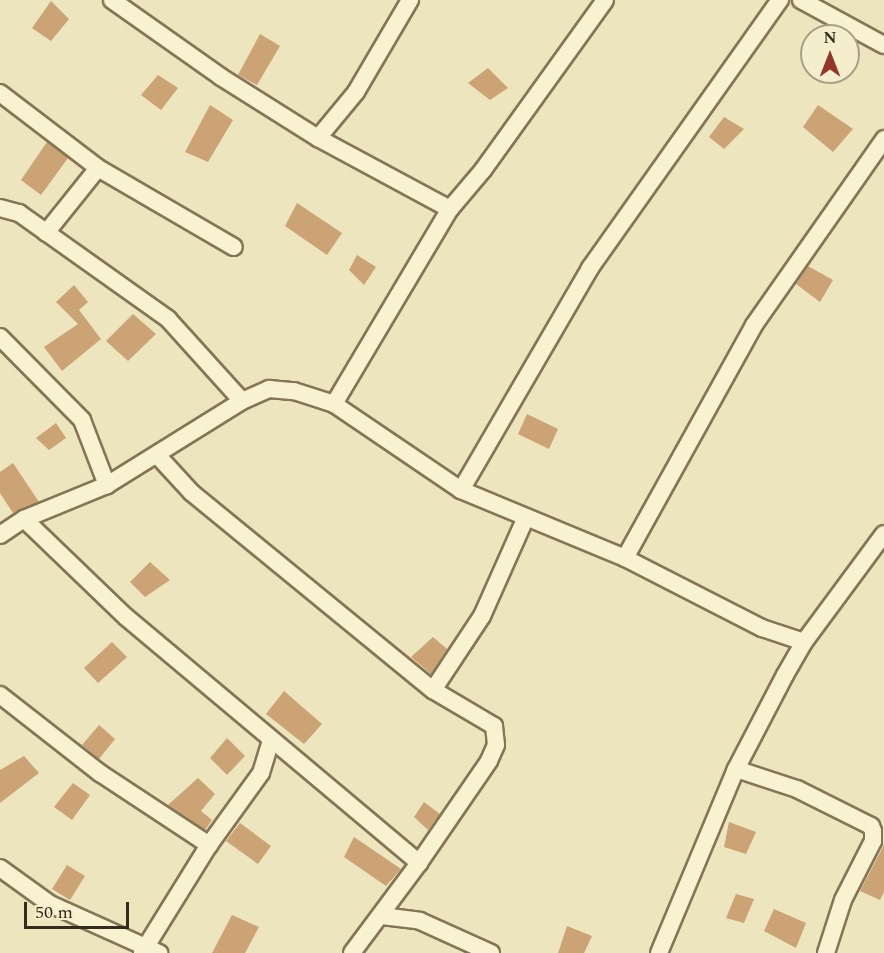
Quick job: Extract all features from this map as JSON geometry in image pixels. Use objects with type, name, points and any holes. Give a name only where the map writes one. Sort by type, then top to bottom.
[{"type":"street","points":[[111,0],[221,77],[318,138],[450,209]]},
{"type":"street","points":[[318,138],[356,92],[410,0]]},
{"type":"street","points":[[334,404],[450,209],[483,170],[605,0]]},
{"type":"street","points":[[461,490],[590,268],[780,0]]},
{"type":"street","points":[[801,0],[884,45]]},
{"type":"street","points":[[0,93],[98,168],[234,247]]},
{"type":"street","points":[[625,558],[754,326],[884,140]]},
{"type":"street","points":[[46,234],[98,168]]},
{"type":"street","points":[[0,208],[11,208],[168,319],[242,401]]},
{"type":"street","points":[[0,337],[82,420],[107,484]]},
{"type":"street","points":[[0,535],[24,519],[107,484],[158,456],[242,401],[269,389],[294,391],[334,404],[461,490],[625,558],[762,628],[804,642]]},
{"type":"street","points":[[158,456],[192,493],[433,690],[490,721],[496,734],[496,745],[419,863],[382,916],[352,953]]},
{"type":"street","points":[[433,690],[482,616],[526,517]]},
{"type":"street","points":[[24,519],[126,617],[419,863]]},
{"type":"street","points":[[658,953],[736,769],[804,642],[884,534]]},
{"type":"street","points":[[0,695],[100,773],[209,845]]},
{"type":"street","points":[[0,868],[50,904],[148,951],[209,845],[261,773],[271,741]]},
{"type":"street","points":[[736,769],[797,789],[877,828],[873,841],[843,900],[826,953]]},
{"type":"street","points":[[382,916],[420,921],[491,953]]},
{"type":"building","points":[[51,1],[69,19],[51,41],[32,28]]},
{"type":"building","points":[[260,34],[280,46],[257,85],[238,75]]},
{"type":"building","points":[[488,68],[508,88],[490,100],[468,83]]},
{"type":"building","points":[[158,75],[178,88],[161,110],[141,95]]},
{"type":"building","points":[[210,105],[233,120],[208,162],[185,152]]},
{"type":"building","points":[[818,105],[853,129],[833,152],[803,127]]},
{"type":"building","points":[[724,117],[744,129],[724,149],[709,137]]},
{"type":"building","points":[[47,142],[68,158],[41,195],[21,180]]},
{"type":"building","points":[[297,203],[342,233],[327,255],[285,226]]},
{"type":"building","points":[[357,255],[376,267],[364,285],[349,270]]},
{"type":"building","points":[[808,266],[833,280],[820,302],[796,284]]},
{"type":"building","points":[[74,285],[88,302],[79,310],[101,339],[62,371],[44,347],[78,324],[56,302]]},
{"type":"building","points":[[133,314],[156,334],[128,361],[106,341]]},
{"type":"building","points":[[527,414],[558,429],[549,449],[518,434]]},
{"type":"building","points":[[56,423],[66,438],[49,450],[36,438]]},
{"type":"building","points":[[13,463],[39,502],[13,513],[0,493],[0,472]]},
{"type":"building","points":[[150,562],[170,580],[145,597],[130,582]]},
{"type":"building","points":[[433,637],[447,649],[431,674],[411,657]]},
{"type":"building","points":[[112,642],[127,657],[98,683],[84,668]]},
{"type":"building","points":[[284,691],[322,724],[304,744],[266,714]]},
{"type":"building","points":[[99,725],[115,739],[99,759],[82,745]]},
{"type":"building","points":[[227,738],[245,756],[227,775],[210,758]]},
{"type":"building","points":[[24,756],[39,773],[0,803],[0,770]]},
{"type":"building","points":[[198,778],[215,794],[201,811],[212,820],[205,830],[168,805]]},
{"type":"building","points":[[73,783],[90,795],[72,820],[54,807]]},
{"type":"building","points":[[424,802],[440,814],[428,830],[414,817]]},
{"type":"building","points":[[729,822],[756,832],[746,854],[724,847]]},
{"type":"building","points":[[240,823],[271,846],[258,864],[226,841]]},
{"type":"building","points":[[354,837],[401,869],[386,886],[344,857]]},
{"type":"building","points":[[884,845],[884,892],[880,900],[860,891]]},
{"type":"building","points":[[67,865],[85,876],[70,900],[52,889]]},
{"type":"building","points":[[736,894],[754,899],[744,923],[726,918]]},
{"type":"building","points":[[774,909],[806,923],[796,948],[764,931]]},
{"type":"building","points":[[232,915],[259,927],[245,953],[212,953]]},
{"type":"building","points":[[567,926],[592,936],[584,953],[558,953]]}]
